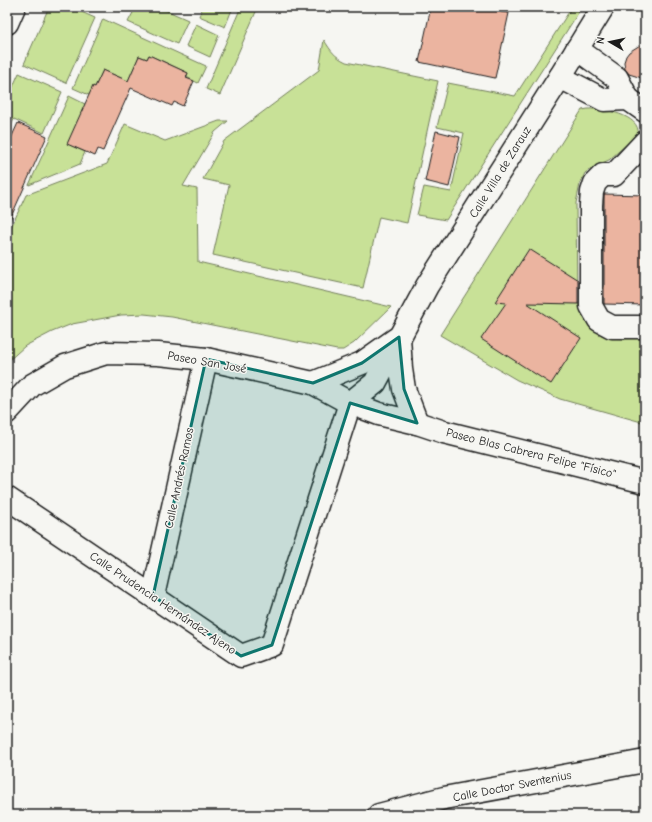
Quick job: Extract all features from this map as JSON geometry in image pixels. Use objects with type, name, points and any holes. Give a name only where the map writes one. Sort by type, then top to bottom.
[{"type":"street","points":[[7,23],[14,7]]},
{"type":"street","name":"Calle Villa de Zarauz","points":[[350,403],[375,383],[427,286],[560,78],[603,7]]},
{"type":"street","points":[[577,49],[617,78],[636,105]]},
{"type":"street","points":[[560,78],[604,100],[636,105]]},
{"type":"street","points":[[645,142],[614,175],[603,176],[595,183],[592,192],[591,205],[591,306],[599,320],[612,327],[645,327]]},
{"type":"street","points":[[399,337],[404,389],[417,423]]},
{"type":"street","name":"Calle Villa de Zarauz","points":[[313,383],[362,363],[399,337]]},
{"type":"street","name":"Paseo San José","points":[[7,412],[32,385],[65,366],[106,353],[158,354],[206,359],[313,383],[350,403],[380,414],[417,423]]},
{"type":"street","name":"Calle Andrés Ramos","points":[[153,596],[206,359]]},
{"type":"street","name":"Calle Prudencia Hernández Ajeno","points":[[7,498],[241,656],[272,645],[350,403]]},
{"type":"street","name":"Paseo Blas Cabrera Felipe \"Físico\"","points":[[417,423],[444,432],[645,482]]},
{"type":"street","name":"Calle Doctor Sventenius","points":[[379,815],[444,798],[645,761]]},
{"type":"highlighted area","points":[[399,337],[404,389],[417,423],[350,403],[272,645],[241,656],[153,596],[206,359],[313,383],[362,363]]},
{"type":"green space","points":[[49,7],[70,7],[95,18],[66,83],[24,64]]},
{"type":"green space","points":[[136,7],[159,7],[188,20],[177,44],[128,22]]},
{"type":"green space","points":[[203,7],[233,7],[225,27],[199,16]]},
{"type":"green space","points":[[241,7],[258,7],[220,95],[206,89]]},
{"type":"green space","points":[[572,7],[582,7],[446,220],[417,215],[424,187],[451,192],[464,133],[437,127],[448,83],[515,96]]},
{"type":"green space","points":[[103,19],[206,66],[198,83],[186,77],[188,73],[149,55],[147,59],[139,56],[128,81],[103,70],[95,87],[89,95],[73,88]]},
{"type":"green space","points":[[196,24],[219,35],[210,57],[186,46]]},
{"type":"green space","points":[[324,40],[338,58],[346,62],[438,81],[407,223],[379,217],[363,288],[213,255],[229,185],[203,179],[224,141],[319,70]]},
{"type":"green space","points":[[19,73],[62,92],[44,133],[14,119],[7,134],[7,100]]},
{"type":"green space","points":[[69,96],[85,104],[70,145],[85,152],[80,164],[29,185]]},
{"type":"green space","points":[[588,109],[611,111],[627,117],[637,127],[638,134],[609,160],[597,165],[585,173],[580,184],[576,203],[577,300],[581,311],[588,322],[597,332],[602,335],[626,339],[645,338],[645,423],[560,399],[517,380],[440,335],[582,110]]},
{"type":"green space","points":[[219,121],[228,121],[215,132],[183,186],[197,189],[198,262],[391,307],[354,343],[343,350],[172,317],[144,314],[121,315],[72,324],[52,332],[25,346],[7,362],[7,236],[26,195],[107,164],[125,124],[165,141]]},
{"type":"building","points":[[431,7],[502,7],[501,12],[509,13],[495,78],[419,62]]},
{"type":"building","points":[[645,42],[645,79],[629,74],[625,69],[624,62],[629,52]]},
{"type":"building","points":[[149,55],[188,73],[186,78],[194,81],[183,106],[174,102],[172,106],[131,88],[103,151],[98,149],[95,156],[67,144],[93,86],[95,87],[103,70],[128,81],[139,56],[147,59]]},
{"type":"building","points":[[18,123],[47,136],[7,226],[7,147]]},
{"type":"building","points":[[436,131],[460,137],[449,187],[425,181]]},
{"type":"building","points":[[604,194],[645,195],[645,305],[604,304]]},
{"type":"building","points":[[529,249],[578,280],[578,304],[527,303],[581,338],[551,384],[481,339],[506,303],[495,302]]}]
